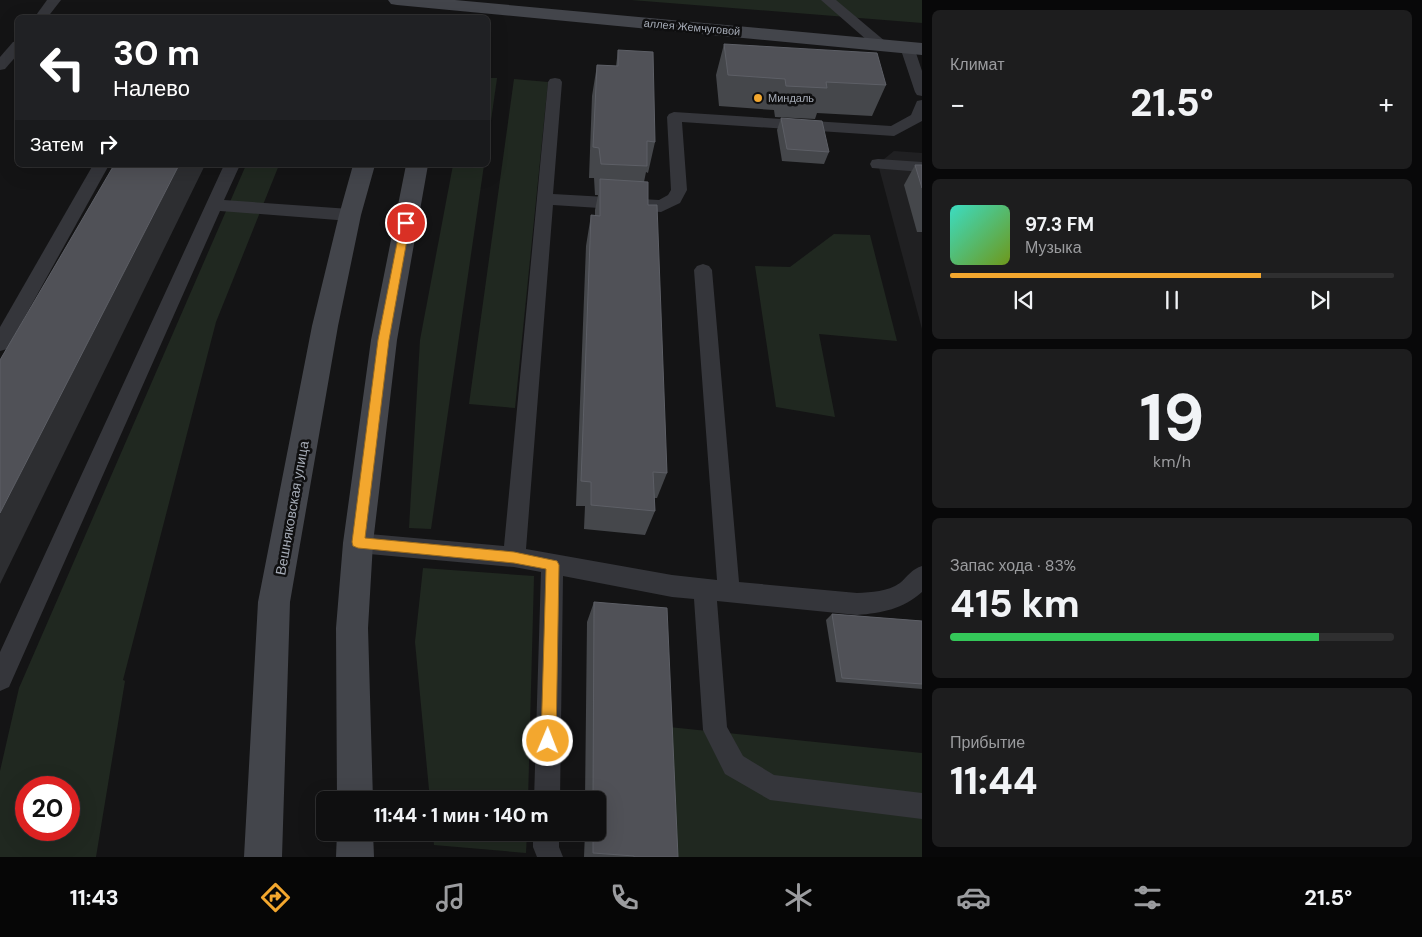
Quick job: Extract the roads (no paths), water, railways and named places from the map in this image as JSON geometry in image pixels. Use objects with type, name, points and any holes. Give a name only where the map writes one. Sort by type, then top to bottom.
[{"type":"main road","name":"аллея Жемчуговой","points":[[397,0],[417,6],[461,8],[914,48]]},
{"type":"main road","name":"Вешняковская улица","points":[[263,857],[274,602],[325,326],[350,215],[363,167]]},
{"type":"main road","points":[[354,791],[352,628],[358,542],[384,340],[417,167]]},
{"type":"main road","points":[[355,841],[355,857]]},
{"type":"lane","points":[[42,15],[54,0]]},
{"type":"lane","points":[[828,0],[881,45]]},
{"type":"lane","points":[[0,66],[15,48]]},
{"type":"lane","points":[[914,48],[922,92]]},
{"type":"lane","points":[[514,558],[555,82]]},
{"type":"lane","points":[[545,199],[629,206],[661,206],[674,199],[679,190],[674,117],[894,131],[918,117],[922,104]]},
{"type":"lane","points":[[878,164],[922,167]]},
{"type":"lane","points":[[0,344],[100,167]]},
{"type":"lane","points":[[0,678],[231,167]]},
{"type":"lane","points":[[214,205],[350,215]]},
{"type":"lane","points":[[702,270],[729,592]]},
{"type":"lane","points":[[358,542],[514,558],[704,590],[857,604],[887,602],[908,592],[922,576]]},
{"type":"lane","points":[[547,791],[552,565]]},
{"type":"lane","points":[[704,590],[715,730],[734,765],[770,787],[922,806]]},
{"type":"lane","points":[[546,841],[550,857]]},
{"type":"place","name":"Миндаль","points":[[758,98]]}]
